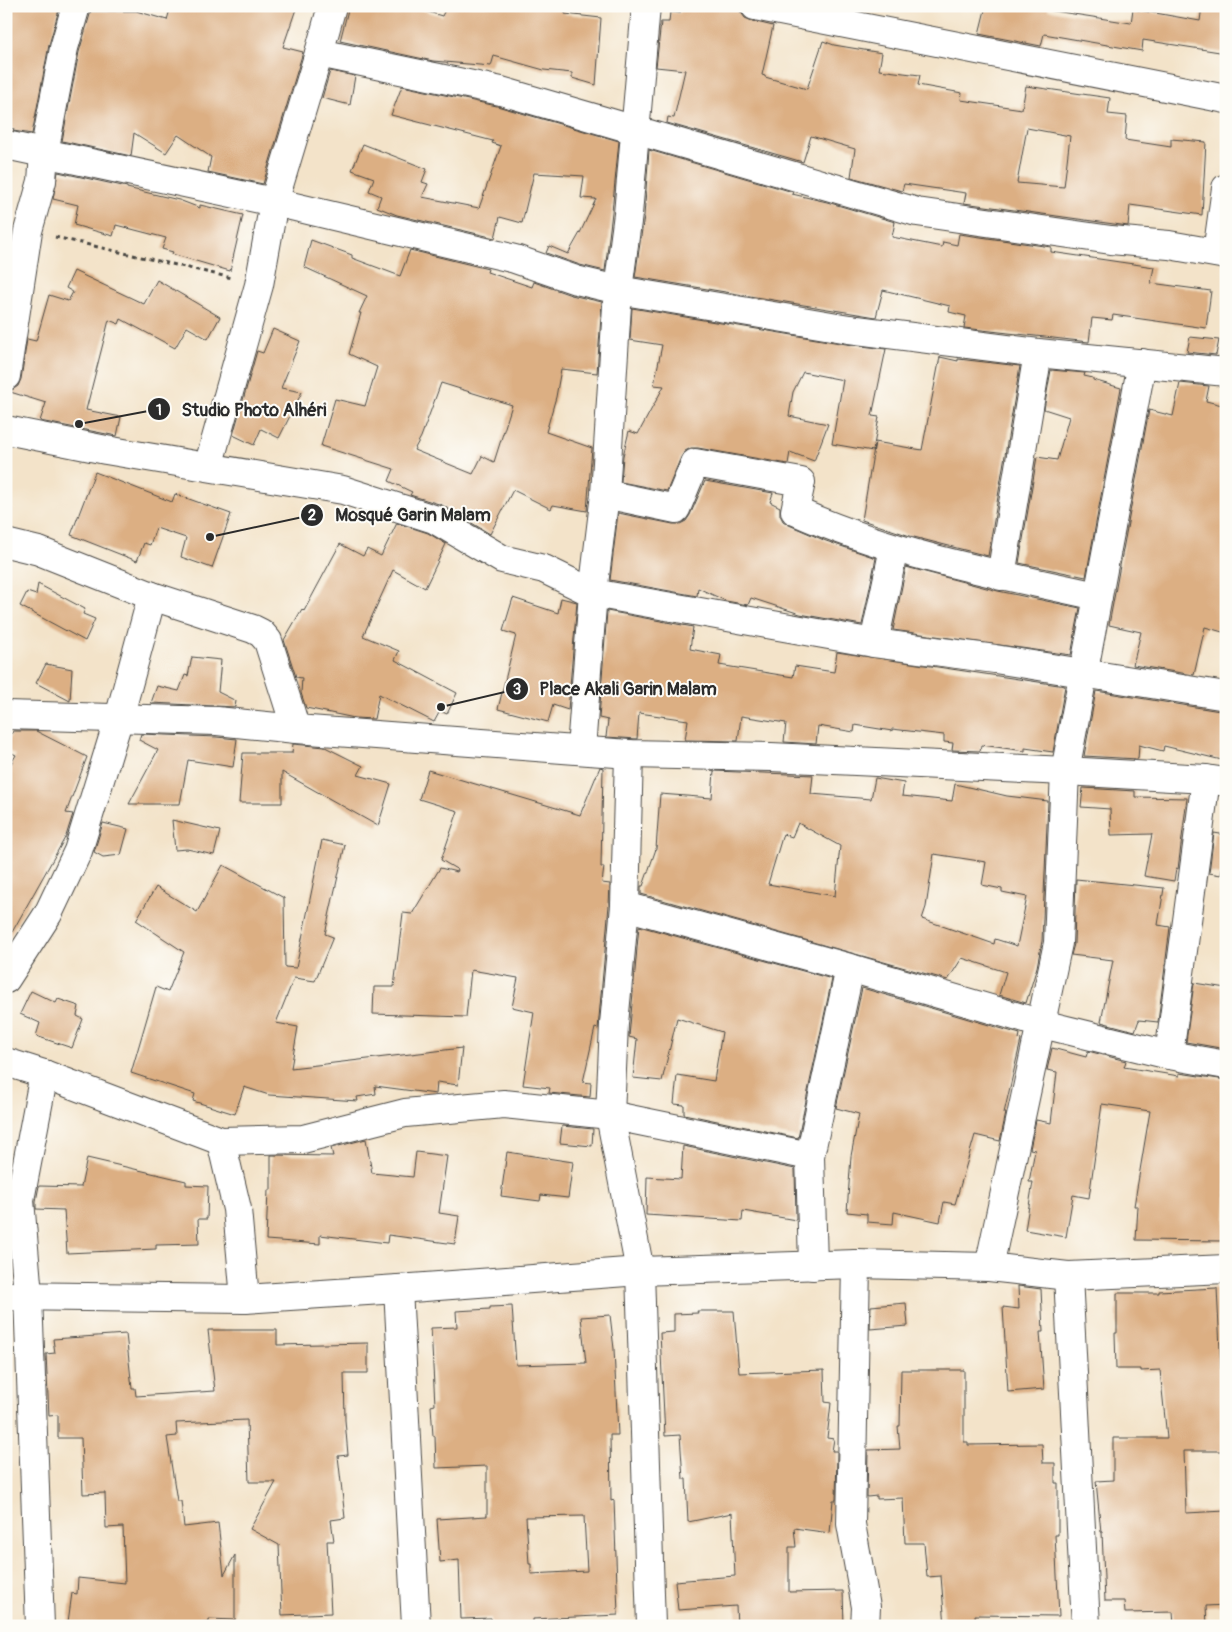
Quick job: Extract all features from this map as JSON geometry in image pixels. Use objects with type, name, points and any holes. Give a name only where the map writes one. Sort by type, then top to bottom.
[{"type":"street","points":[[6,376],[28,231],[42,181],[44,153],[64,48],[76,6]]},
{"type":"street","points":[[208,467],[259,285],[274,202],[332,6]]},
{"type":"street","points":[[581,749],[592,593],[604,494],[618,290],[628,214],[646,6]]},
{"type":"street","points":[[755,6],[1226,99]]},
{"type":"street","points":[[319,53],[501,91],[917,212],[974,219],[1028,229],[1111,240],[1169,245],[1221,254],[1226,188]]},
{"type":"street","points":[[6,145],[274,202],[515,259],[576,280],[618,290],[849,329],[1038,353],[1226,372]]},
{"type":"street","points":[[1001,576],[1038,353]]},
{"type":"street","points":[[989,1268],[1058,943],[1065,771],[1142,363]]},
{"type":"street","points":[[6,430],[106,450],[343,490],[434,519],[502,559],[544,569],[592,593],[874,643],[995,659],[1084,674],[1225,692]]},
{"type":"street","points":[[604,494],[676,509],[695,463],[801,482],[795,511],[828,526],[894,548],[1001,576],[1098,596]]},
{"type":"street","points":[[6,543],[39,551],[152,596],[253,628],[261,633],[268,641],[296,729]]},
{"type":"street","points":[[874,643],[894,548]]},
{"type":"street","points":[[6,979],[48,914],[78,851],[119,718],[152,596]]},
{"type":"street","points":[[6,714],[217,721],[296,729],[628,754],[771,757],[1065,771],[1216,781],[1169,1055]]},
{"type":"street","points":[[628,754],[625,906],[614,1024],[610,1115],[640,1271],[651,1626]]},
{"type":"street","points":[[625,906],[850,968],[1042,1024],[1169,1055],[1226,1065]]},
{"type":"street","points":[[813,1266],[810,1156],[850,968]]},
{"type":"street","points":[[6,1062],[44,1074],[221,1141],[302,1139],[405,1113],[504,1104],[610,1115],[810,1156]]},
{"type":"street","points":[[40,1626],[17,1296],[13,1199],[44,1074]]},
{"type":"street","points":[[221,1141],[236,1209],[245,1298]]},
{"type":"street","points":[[856,1264],[851,1524],[866,1607],[865,1626]]},
{"type":"street","points":[[17,1296],[245,1298],[398,1290],[640,1271],[856,1264],[989,1268],[1068,1276],[1226,1269]]},
{"type":"street","points":[[1068,1276],[1086,1626]]},
{"type":"street","points":[[398,1290],[416,1626]]},
{"type":"path","points":[[28,231],[259,285]]},
{"type":"building","points":[[6,6],[60,6],[49,45],[32,134],[13,131],[14,129],[6,127]]},
{"type":"building","points":[[171,6],[297,6],[283,47],[303,52],[263,184],[208,172],[211,157],[178,135],[166,153],[134,133],[131,156],[62,141],[79,52],[91,11],[136,11],[167,20]]},
{"type":"building","points":[[349,6],[408,6],[442,16],[447,6],[566,6],[565,14],[601,18],[596,85],[572,78],[572,73],[544,70],[494,56],[491,66],[433,61],[340,41]]},
{"type":"building","points":[[680,6],[740,6],[740,11],[745,18],[773,26],[762,75],[807,89],[823,41],[834,45],[882,53],[879,70],[920,75],[918,85],[962,93],[961,100],[1022,109],[1026,86],[1110,98],[1108,114],[1127,116],[1125,140],[1171,147],[1171,139],[1206,142],[1202,215],[1130,205],[1128,226],[964,203],[966,193],[904,184],[902,191],[851,177],[855,149],[811,136],[803,162],[667,123],[668,117],[674,118],[685,70],[656,67],[661,22],[669,22],[670,12],[680,13]],"holes":[[[1027,128],[1070,136],[1064,187],[1017,183]]]},
{"type":"building","points":[[986,6],[1049,6],[1048,10],[1131,23],[1133,9],[1200,21],[1202,6],[1226,6],[1226,53],[1143,40],[1142,51],[1044,34],[1041,46],[979,34]]},
{"type":"building","points":[[330,71],[355,76],[350,105],[322,98]]},
{"type":"building","points":[[402,86],[497,106],[619,141],[605,271],[580,265],[546,253],[549,246],[568,254],[581,231],[596,199],[581,198],[584,176],[534,173],[522,223],[500,217],[495,238],[397,215],[377,207],[381,196],[369,191],[374,178],[352,170],[363,144],[427,169],[422,182],[428,184],[422,197],[479,208],[501,146],[492,143],[493,141],[391,115]]},
{"type":"building","points":[[649,150],[793,192],[792,194],[895,222],[892,237],[942,247],[943,242],[957,245],[959,234],[1051,247],[1051,252],[1154,267],[1151,283],[1211,291],[1206,328],[1113,315],[1112,320],[1092,318],[1089,342],[964,328],[966,316],[949,312],[950,306],[883,290],[876,317],[635,277],[644,216]]},
{"type":"building","points":[[58,172],[179,200],[200,208],[200,205],[243,215],[230,271],[172,254],[173,252],[162,249],[166,238],[116,225],[113,236],[74,225],[78,205],[53,199]]},
{"type":"building","points":[[311,240],[400,276],[410,250],[488,269],[487,272],[532,287],[534,282],[571,295],[602,302],[597,373],[561,369],[556,397],[546,432],[592,448],[587,511],[553,505],[551,509],[513,490],[490,534],[442,505],[410,495],[412,492],[389,481],[394,469],[321,446],[335,399],[365,406],[377,367],[349,354],[361,313],[359,313],[367,296],[304,267]],"holes":[[[441,383],[512,405],[494,462],[482,456],[473,474],[414,450],[421,437]]]},
{"type":"building","points":[[74,271],[144,304],[157,280],[220,317],[208,339],[187,327],[175,348],[121,319],[119,324],[109,320],[86,410],[121,417],[117,436],[40,421],[46,403],[7,391],[18,386],[21,379],[27,339],[36,341],[49,295],[68,301],[73,292],[66,288]]},
{"type":"building","points":[[632,308],[886,349],[872,416],[879,417],[873,451],[832,444],[843,380],[803,372],[793,392],[789,416],[828,424],[814,461],[790,452],[788,464],[691,448],[685,451],[681,457],[667,491],[621,482],[623,456],[629,431],[638,434],[664,386],[654,385],[662,345],[630,340]]},
{"type":"building","points":[[273,329],[300,341],[281,388],[302,392],[279,438],[261,429],[254,445],[233,435],[257,351],[263,353]]},
{"type":"building","points":[[1190,337],[1219,340],[1216,355],[1187,352]]},
{"type":"building","points":[[940,357],[958,361],[958,359],[1020,366],[988,556],[910,536],[862,520],[875,442],[922,450]]},
{"type":"building","points":[[1051,370],[1085,373],[1084,376],[1093,378],[1093,380],[1121,388],[1086,577],[1019,563],[1037,457],[1057,460],[1069,417],[1044,409]]},
{"type":"building","points":[[1180,383],[1209,386],[1206,401],[1226,406],[1226,633],[1205,627],[1194,675],[1133,665],[1141,632],[1109,625],[1149,410],[1173,416]]},
{"type":"building","points":[[95,472],[172,502],[175,494],[231,514],[212,568],[181,557],[186,538],[156,528],[150,545],[144,543],[137,561],[71,535]]},
{"type":"building","points":[[705,481],[773,493],[770,502],[780,507],[780,515],[783,521],[789,525],[826,541],[876,558],[862,625],[800,614],[751,598],[748,605],[726,601],[698,588],[697,596],[610,580],[618,513],[680,524],[686,521],[690,515]]},
{"type":"building","points":[[397,523],[428,533],[446,544],[425,588],[393,570],[363,636],[399,651],[395,660],[457,693],[447,714],[440,711],[434,722],[379,694],[374,719],[355,718],[306,708],[301,693],[302,678],[296,677],[284,640],[302,609],[304,611],[340,544],[363,556],[367,549],[381,556]]},
{"type":"building","points":[[906,567],[998,591],[1080,608],[1071,655],[893,630]]},
{"type":"building","points":[[38,584],[85,609],[83,614],[95,619],[85,641],[20,606],[27,592],[36,595]]},
{"type":"building","points":[[513,598],[558,613],[561,598],[577,602],[568,710],[553,705],[548,722],[498,709],[516,635],[503,631]]},
{"type":"building","points":[[607,611],[693,627],[690,649],[721,655],[719,665],[793,677],[795,666],[834,672],[837,652],[1065,686],[1053,752],[1025,748],[1025,751],[981,745],[980,751],[952,750],[953,743],[944,742],[944,735],[892,729],[892,731],[855,725],[854,732],[818,726],[816,744],[784,742],[786,723],[741,716],[738,741],[685,740],[688,720],[639,713],[637,739],[606,737],[608,720],[599,718]]},
{"type":"building","points":[[192,657],[221,660],[218,692],[236,701],[235,707],[151,703],[157,686],[179,691],[185,675],[188,676]]},
{"type":"building","points":[[46,664],[72,669],[70,701],[36,683]]},
{"type":"building","points":[[1096,691],[1226,712],[1226,761],[1164,746],[1163,751],[1139,745],[1138,759],[1084,756]]},
{"type":"building","points":[[13,731],[36,731],[87,757],[66,813],[73,814],[66,836],[6,943],[6,772],[16,755],[6,750],[6,744]]},
{"type":"building","points":[[141,734],[237,739],[233,767],[188,760],[180,804],[129,804],[158,750],[139,740]]},
{"type":"building","points":[[293,744],[325,747],[363,766],[358,775],[391,784],[378,826],[282,772],[282,803],[239,803],[243,753],[292,753]]},
{"type":"building","points":[[600,767],[603,768],[601,867],[604,867],[602,883],[610,884],[598,1029],[595,1028],[583,1082],[591,1083],[590,1097],[549,1093],[550,1088],[523,1085],[534,1012],[512,1007],[518,978],[471,970],[466,1017],[373,1014],[374,987],[394,987],[403,913],[412,914],[440,868],[457,872],[458,870],[441,860],[458,811],[419,799],[428,770],[580,815]]},
{"type":"building","points":[[714,771],[813,775],[811,794],[871,799],[875,778],[904,783],[902,796],[952,801],[955,784],[1007,796],[1048,801],[1042,941],[1037,967],[1026,1003],[999,995],[1006,972],[962,958],[948,980],[641,894],[641,886],[643,886],[656,849],[660,794],[712,798]],"holes":[[[798,823],[840,846],[835,896],[768,884],[783,834],[792,837]],[[934,854],[986,862],[982,885],[1002,889],[1002,892],[1027,897],[1017,946],[995,939],[994,944],[922,919],[926,907]]]},
{"type":"building","points":[[1083,788],[1135,791],[1135,797],[1187,798],[1178,869],[1176,868],[1174,881],[1144,876],[1152,834],[1111,835],[1110,809],[1081,807]]},
{"type":"building","points":[[172,820],[220,831],[214,855],[187,849],[175,850]]},
{"type":"building","points":[[103,823],[128,829],[121,855],[103,857],[94,852]]},
{"type":"building","points":[[1214,833],[1226,835],[1221,875],[1209,873]]},
{"type":"building","points":[[322,840],[345,845],[325,934],[333,937],[315,981],[294,978],[276,1023],[298,1027],[291,1068],[462,1048],[458,1085],[437,1082],[436,1094],[375,1086],[376,1094],[357,1097],[358,1101],[269,1095],[244,1087],[235,1114],[193,1101],[195,1094],[131,1073],[156,987],[168,992],[184,952],[136,920],[156,887],[197,912],[223,865],[284,898],[285,967],[296,968]]},
{"type":"building","points":[[1076,879],[1164,888],[1158,925],[1170,927],[1158,1022],[1139,1020],[1135,1031],[1101,1022],[1113,960],[1071,955],[1074,944]]},
{"type":"building","points":[[639,926],[832,979],[798,1138],[684,1114],[684,1105],[674,1104],[677,1075],[714,1081],[722,1032],[677,1018],[662,1081],[633,1078],[637,1039],[629,1037]]},
{"type":"building","points":[[1194,983],[1226,988],[1226,1049],[1186,1042]]},
{"type":"building","points":[[862,988],[1020,1034],[1019,1039],[1021,1040],[1004,1113],[1006,1113],[1000,1141],[975,1135],[955,1204],[944,1202],[940,1222],[894,1212],[893,1224],[867,1222],[867,1214],[847,1212],[851,1156],[859,1114],[836,1108]]},
{"type":"building","points":[[31,991],[56,1003],[58,999],[79,1006],[77,1016],[83,1019],[72,1048],[36,1036],[40,1023],[20,1014]]},
{"type":"building","points":[[1052,1048],[1086,1057],[1088,1051],[1126,1061],[1124,1067],[1179,1076],[1179,1073],[1226,1080],[1224,1241],[1136,1240],[1138,1206],[1134,1206],[1150,1111],[1102,1104],[1089,1198],[1073,1195],[1066,1237],[1025,1230],[1033,1182],[1029,1182],[1035,1150],[1030,1149],[1036,1120],[1051,1123],[1057,1072],[1047,1070]]},
{"type":"building","points":[[562,1126],[593,1129],[592,1146],[560,1143]]},
{"type":"building","points":[[366,1139],[372,1173],[413,1177],[416,1152],[447,1156],[439,1213],[459,1216],[455,1244],[388,1235],[387,1243],[320,1235],[320,1244],[266,1240],[268,1190],[271,1190],[271,1155],[333,1156],[331,1148]]},
{"type":"building","points":[[683,1146],[795,1169],[796,1220],[743,1211],[742,1221],[646,1215],[647,1177],[681,1179]]},
{"type":"building","points":[[507,1152],[573,1162],[568,1198],[541,1195],[540,1201],[501,1196]]},
{"type":"building","points":[[87,1158],[186,1181],[186,1185],[208,1186],[207,1219],[198,1219],[199,1244],[156,1245],[156,1249],[67,1253],[64,1210],[36,1209],[39,1186],[81,1187]]},
{"type":"building","points":[[1018,1286],[1041,1289],[1043,1332],[1040,1332],[1044,1389],[1008,1392],[1003,1307],[1019,1309]]},
{"type":"building","points":[[1217,1288],[1221,1369],[1223,1369],[1226,1398],[1226,1451],[1184,1451],[1186,1513],[1226,1511],[1226,1605],[1206,1606],[1207,1626],[1174,1626],[1173,1612],[1125,1613],[1124,1601],[1105,1601],[1102,1532],[1096,1481],[1113,1480],[1113,1438],[1167,1438],[1160,1370],[1116,1369],[1117,1293],[1159,1293],[1159,1291]]},
{"type":"building","points":[[906,1303],[908,1326],[870,1329],[871,1306]]},
{"type":"building","points":[[512,1306],[516,1365],[586,1363],[581,1317],[610,1315],[614,1349],[618,1435],[610,1435],[611,1501],[614,1500],[618,1615],[533,1619],[533,1626],[492,1626],[491,1618],[461,1619],[459,1560],[440,1562],[437,1519],[487,1516],[487,1466],[436,1468],[435,1436],[433,1436],[431,1406],[435,1405],[431,1328],[457,1327],[456,1311],[490,1309],[490,1307]],"holes":[[[584,1516],[587,1571],[531,1574],[526,1517]]]},
{"type":"building","points":[[697,1311],[734,1311],[739,1373],[824,1370],[825,1402],[831,1403],[827,1438],[834,1439],[832,1451],[837,1451],[836,1500],[833,1500],[830,1533],[794,1528],[796,1547],[789,1547],[789,1592],[843,1591],[844,1626],[737,1626],[736,1606],[678,1610],[675,1581],[735,1576],[732,1513],[688,1522],[686,1479],[683,1479],[680,1435],[665,1436],[660,1333],[674,1332],[674,1314],[698,1313]]},
{"type":"building","points":[[208,1330],[277,1330],[277,1345],[368,1343],[368,1373],[344,1373],[348,1455],[338,1456],[345,1518],[331,1520],[334,1541],[327,1541],[331,1613],[282,1615],[279,1545],[250,1529],[276,1482],[249,1482],[247,1420],[176,1423],[177,1436],[167,1437],[177,1501],[181,1501],[184,1527],[218,1523],[224,1575],[235,1555],[235,1620],[209,1619],[209,1622],[136,1626],[68,1622],[72,1593],[77,1594],[78,1578],[125,1583],[123,1527],[106,1528],[105,1493],[83,1494],[81,1438],[58,1438],[58,1415],[49,1416],[46,1354],[55,1353],[53,1339],[126,1334],[132,1388],[135,1388],[136,1396],[215,1391]]},
{"type":"building","points":[[901,1370],[964,1370],[964,1442],[968,1442],[968,1445],[1042,1444],[1043,1463],[1055,1463],[1055,1483],[1058,1483],[1058,1535],[1055,1535],[1059,1616],[975,1615],[976,1626],[945,1626],[941,1576],[927,1577],[924,1543],[905,1543],[903,1498],[877,1499],[877,1496],[867,1497],[868,1450],[900,1449],[898,1426],[900,1426]]},
{"type":"place","name":"Studio Photo Alhéri","points":[[79,424]]},
{"type":"place","name":"Mosqué Garin Malam","points":[[210,537]]},
{"type":"place","name":"Place Akali Garin Malam","points":[[441,707]]}]
